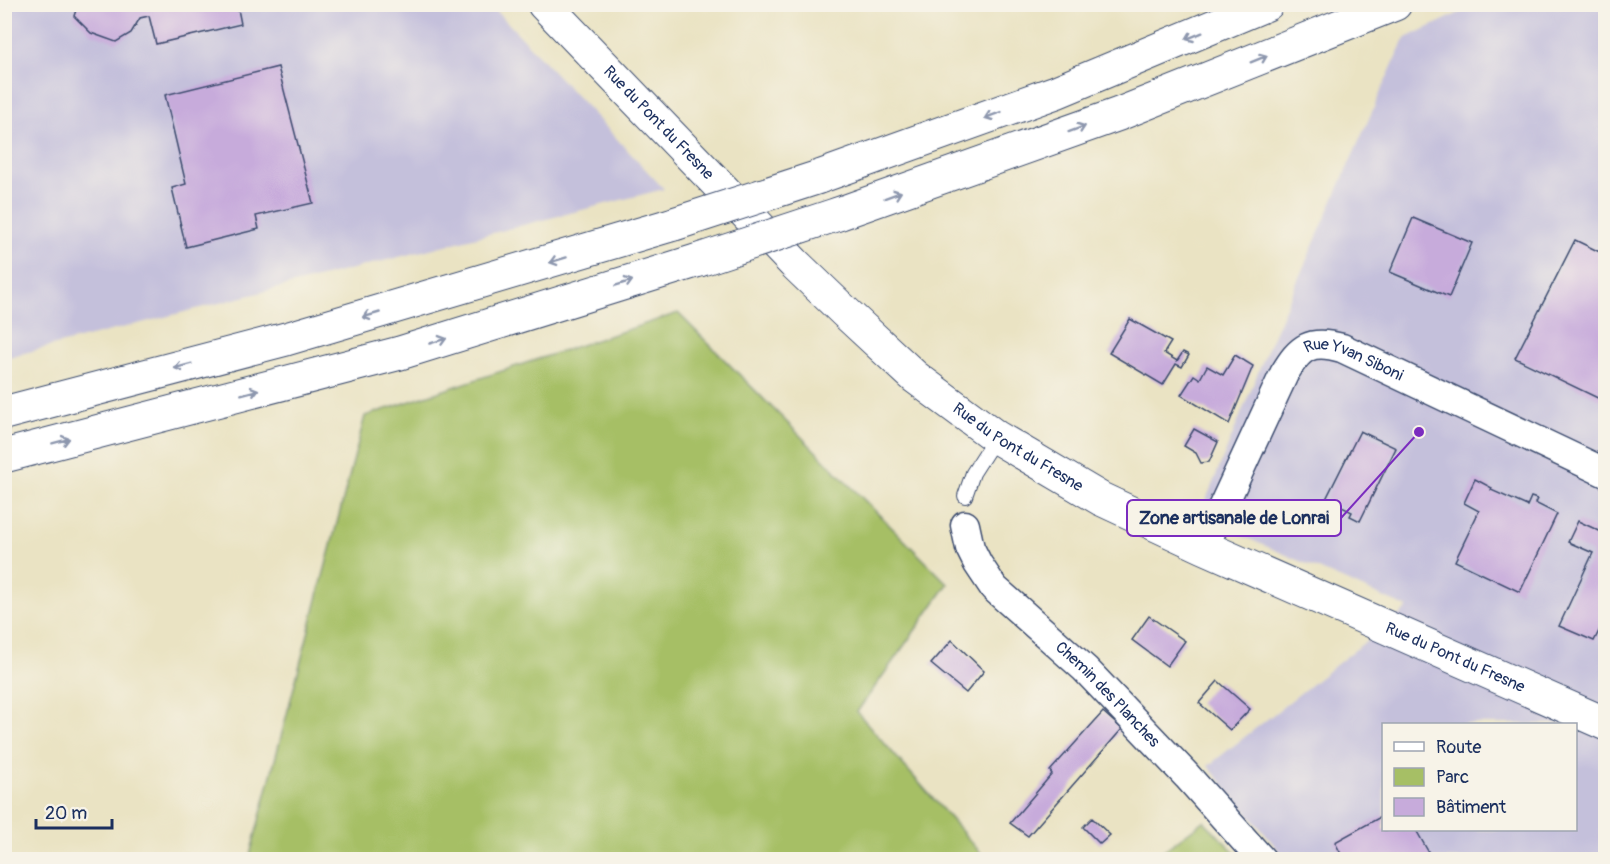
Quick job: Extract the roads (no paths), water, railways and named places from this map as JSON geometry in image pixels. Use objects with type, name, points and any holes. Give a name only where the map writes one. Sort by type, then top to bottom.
[{"type":"main road","name":"Rue du Pont du Fresne","points":[[544,4],[794,263],[915,377],[996,438],[1101,499],[1204,547],[1605,724]]},
{"type":"main road","points":[[4,413],[286,339],[674,224],[819,177],[1056,92],[1267,4]]},
{"type":"main road","points":[[4,456],[400,353],[699,260],[838,214],[1119,114],[1395,4]]},
{"type":"street","name":"Rue Yvan Siboni","points":[[1204,547],[1284,374],[1294,358],[1305,347],[1326,343],[1342,348],[1605,472]]},
{"type":"street","name":"Chemin des Planches","points":[[965,525],[970,548],[994,588],[1085,669],[1187,776],[1262,860]]},
{"type":"lane","points":[[965,496],[973,473],[996,438]]},
{"type":"place","name":"Zone artisanale de Lonrai","points":[[1419,432]]}]
